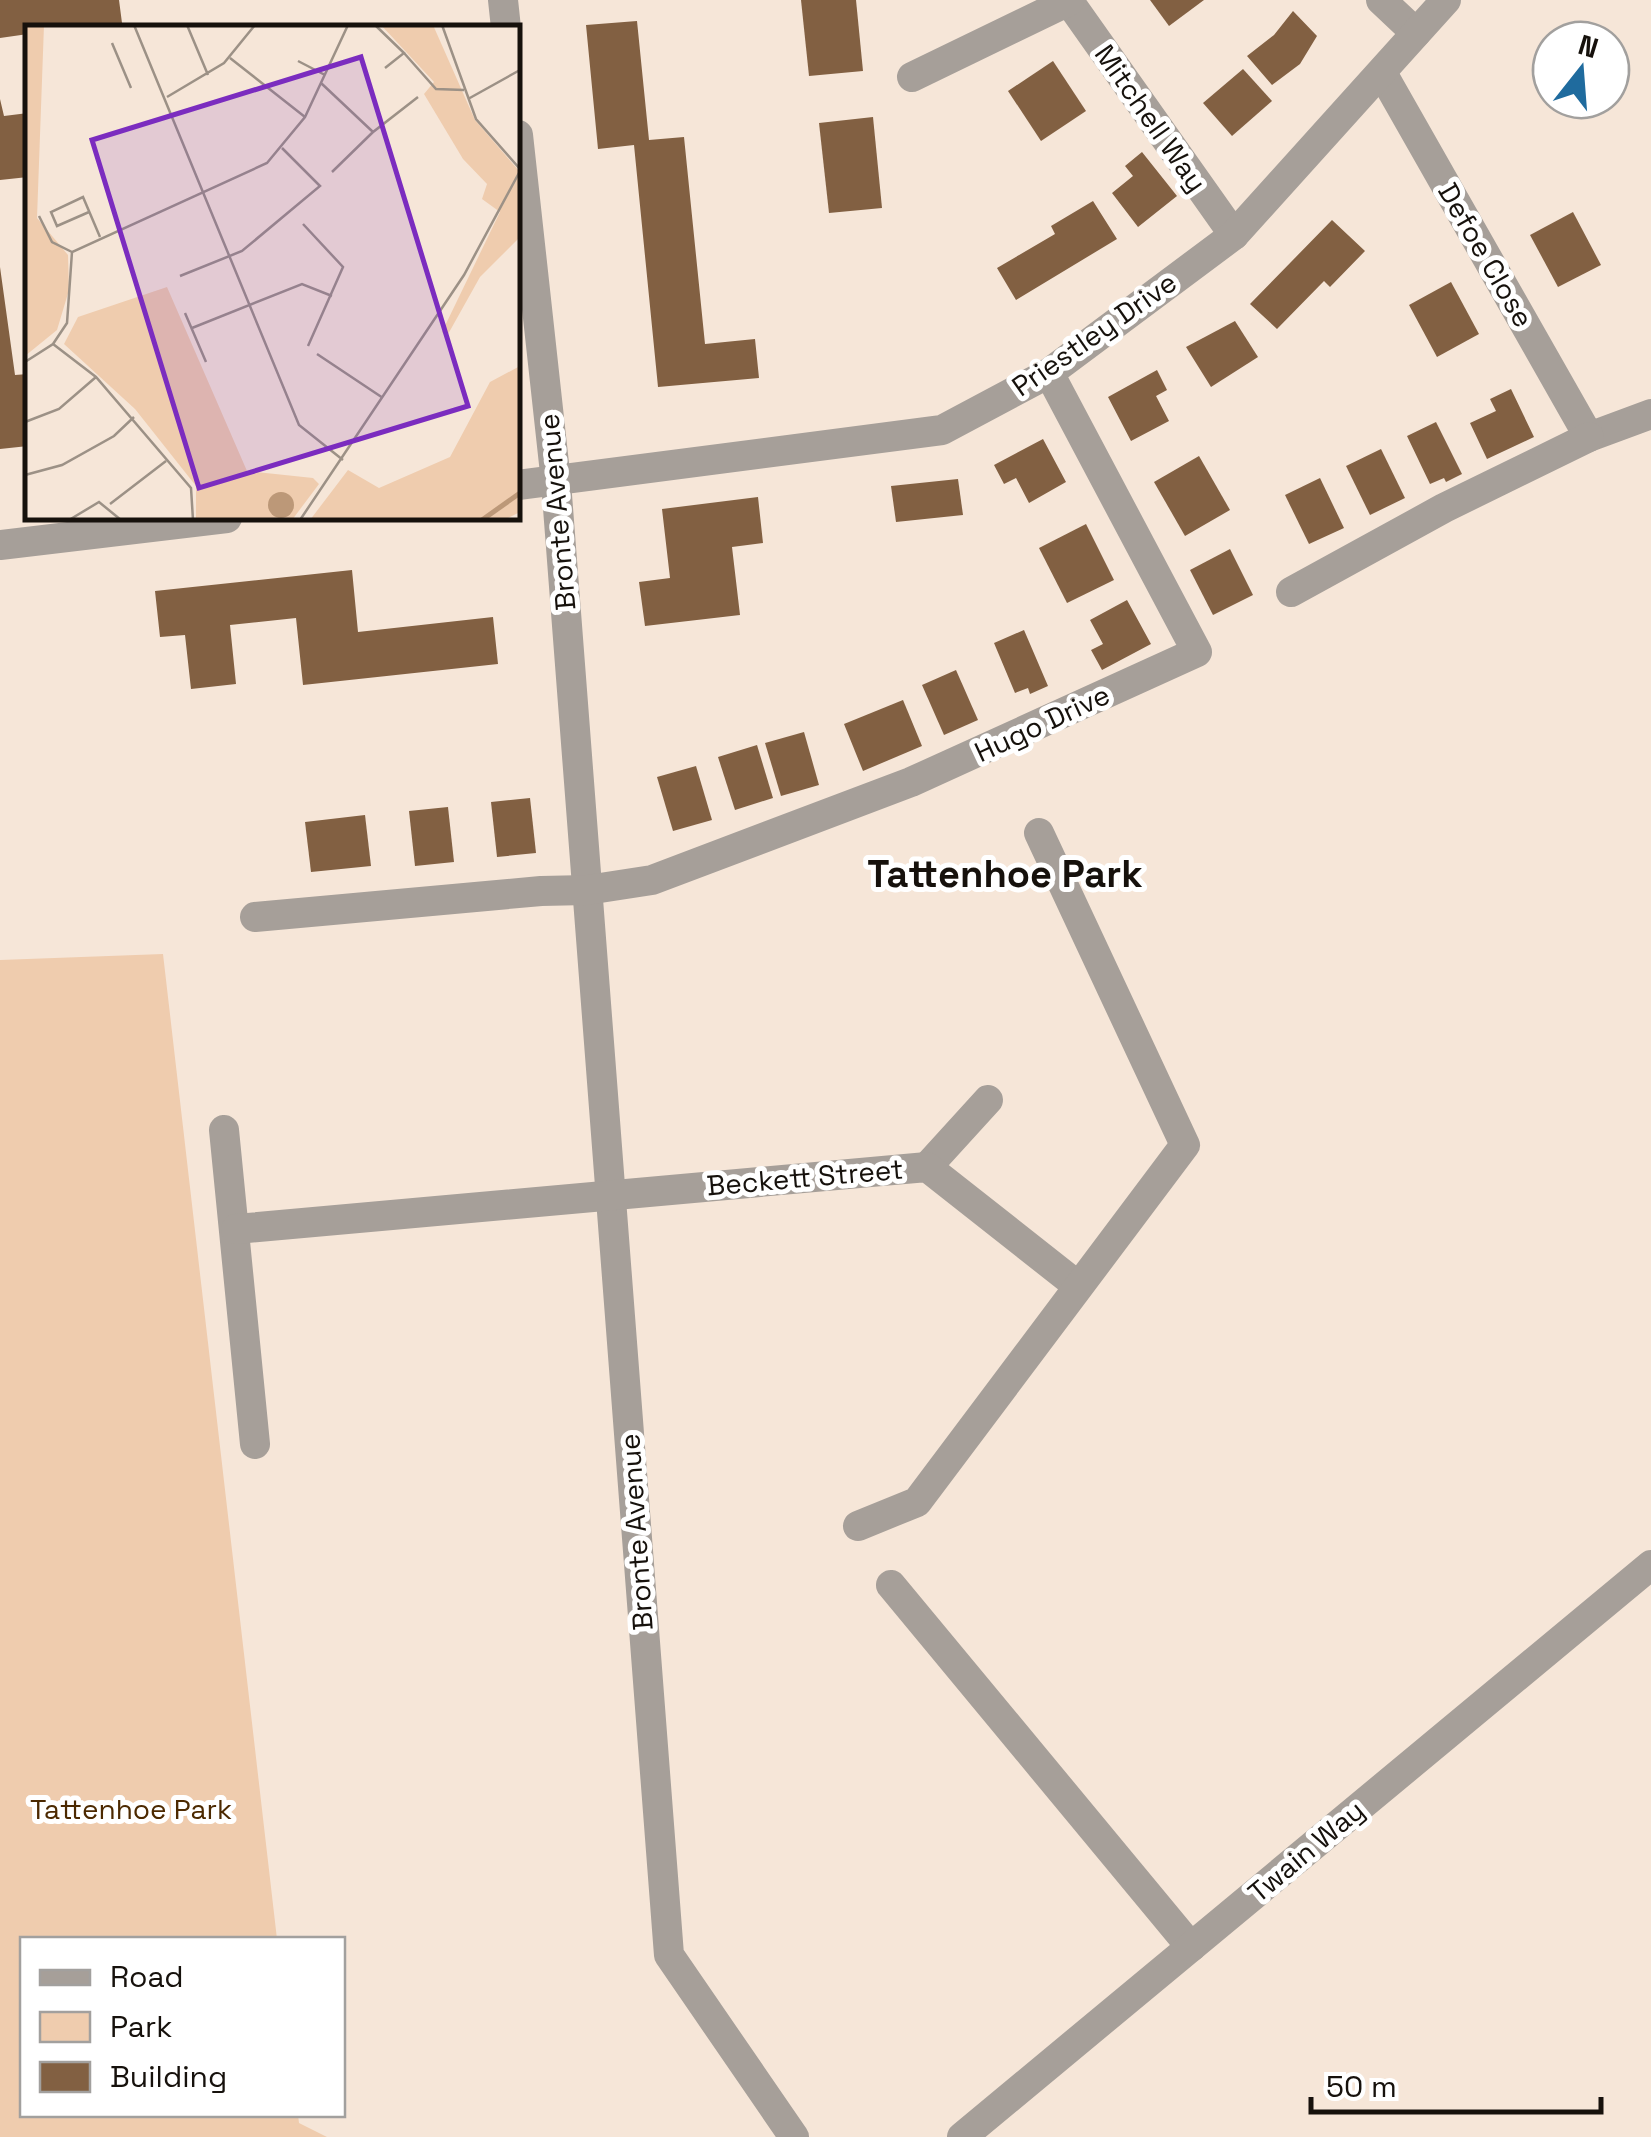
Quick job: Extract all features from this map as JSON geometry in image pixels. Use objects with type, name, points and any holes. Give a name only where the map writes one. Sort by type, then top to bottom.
[{"type":"street","points":[[503,0],[506,25]]},
{"type":"street","points":[[1381,0],[1416,33]]},
{"type":"street","name":"Priestley Drive","points":[[520,484],[942,430],[1049,373],[1234,235],[1446,0]]},
{"type":"street","name":"Mitchell Way","points":[[912,77],[1068,1],[1234,235]]},
{"type":"street","name":"Defoe Close","points":[[1382,74],[1589,437]]},
{"type":"street","name":"Bronte Avenue","points":[[520,153],[556,482],[669,1954],[794,2137]]},
{"type":"street","name":"Hugo Drive","points":[[587,890],[652,880],[910,782],[1197,652],[1049,373]]},
{"type":"street","points":[[1291,592],[1444,508],[1589,437],[1651,414]]},
{"type":"street","points":[[0,545],[210,520]]},
{"type":"street","points":[[858,1526],[917,1502],[1186,1145],[1039,832]]},
{"type":"street","points":[[255,917],[587,890]]},
{"type":"street","points":[[927,1167],[988,1100]]},
{"type":"street","points":[[224,1130],[254,1444]]},
{"type":"street","name":"Beckett Street","points":[[236,1228],[927,1167],[1078,1286]]},
{"type":"street","name":"Twain Way","points":[[962,2137],[1651,1566]]},
{"type":"street","points":[[890,1585],[1191,1947]]},
{"type":"green space","name":"Tattenhoe Park","points":[[163,954],[277,1937],[20,1937],[20,2117],[298,2117],[299,2123],[327,2137],[0,2137],[0,960]]},
{"type":"building","points":[[0,0],[119,0],[122,23],[25,25],[25,34],[0,38]]},
{"type":"building","points":[[801,0],[856,0],[863,71],[809,76]]},
{"type":"building","points":[[1150,0],[1204,0],[1169,26]]},
{"type":"building","points":[[1293,11],[1317,36],[1300,64],[1272,85],[1247,56],[1274,35]]},
{"type":"building","points":[[637,21],[649,140],[684,137],[705,344],[755,339],[759,378],[658,387],[634,145],[598,149],[586,25]]},
{"type":"building","points":[[1053,61],[1086,111],[1041,141],[1008,91]]},
{"type":"building","points":[[1243,69],[1272,101],[1232,136],[1203,103]]},
{"type":"building","points":[[0,99],[4,116],[25,113],[25,177],[0,180]]},
{"type":"building","points":[[873,117],[882,208],[829,213],[819,123]]},
{"type":"building","points":[[1142,152],[1177,196],[1138,227],[1112,193],[1133,176],[1125,166]]},
{"type":"building","points":[[1093,201],[1117,239],[1016,300],[997,268],[1055,234],[1051,226]]},
{"type":"building","points":[[1573,212],[1601,265],[1558,287],[1530,235]]},
{"type":"building","points":[[1332,220],[1365,251],[1330,287],[1324,281],[1277,329],[1250,304]]},
{"type":"building","points":[[0,267],[15,375],[25,374],[25,446],[0,449]]},
{"type":"building","points":[[1451,282],[1479,334],[1437,357],[1409,305]]},
{"type":"building","points":[[1235,321],[1258,357],[1211,387],[1186,347]]},
{"type":"building","points":[[1157,370],[1167,390],[1156,396],[1169,421],[1131,441],[1108,397]]},
{"type":"building","points":[[1511,389],[1534,437],[1487,459],[1470,423],[1496,411],[1490,399]]},
{"type":"building","points":[[1436,422],[1462,474],[1430,484],[1407,436]]},
{"type":"building","points":[[1043,439],[1066,482],[1029,503],[1016,478],[1004,484],[994,465]]},
{"type":"building","points":[[1381,449],[1405,498],[1370,515],[1346,466]]},
{"type":"building","points":[[1199,456],[1230,510],[1185,536],[1154,482]]},
{"type":"building","points":[[1320,478],[1344,528],[1309,544],[1285,495]]},
{"type":"building","points":[[958,479],[963,515],[896,522],[891,486]]},
{"type":"building","points":[[758,497],[763,543],[732,547],[740,615],[645,626],[639,582],[670,578],[662,509]]},
{"type":"building","points":[[1086,524],[1114,580],[1067,603],[1039,548]]},
{"type":"building","points":[[1230,549],[1253,595],[1213,615],[1190,570]]},
{"type":"building","points":[[352,570],[358,632],[493,617],[498,664],[303,685],[296,618],[230,625],[236,684],[191,689],[185,635],[160,637],[155,591]]},
{"type":"building","points":[[1127,600],[1151,644],[1102,670],[1091,650],[1103,644],[1090,620]]},
{"type":"building","points":[[1024,630],[1048,686],[1030,694],[1028,688],[1015,693],[994,643]]},
{"type":"building","points":[[956,670],[978,720],[944,735],[922,685]]},
{"type":"building","points":[[903,700],[922,746],[863,771],[844,724]]},
{"type":"building","points":[[804,732],[819,785],[781,796],[765,743]]},
{"type":"building","points":[[757,745],[773,798],[735,810],[718,757]]},
{"type":"building","points":[[696,766],[712,820],[673,831],[657,777]]},
{"type":"building","points":[[530,798],[536,853],[497,857],[491,802]]},
{"type":"building","points":[[448,807],[454,862],[415,866],[409,811]]},
{"type":"building","points":[[365,815],[371,866],[311,872],[305,822]]},
{"type":"district","name":"Tattenhoe Park","points":[[1005,874]]}]
